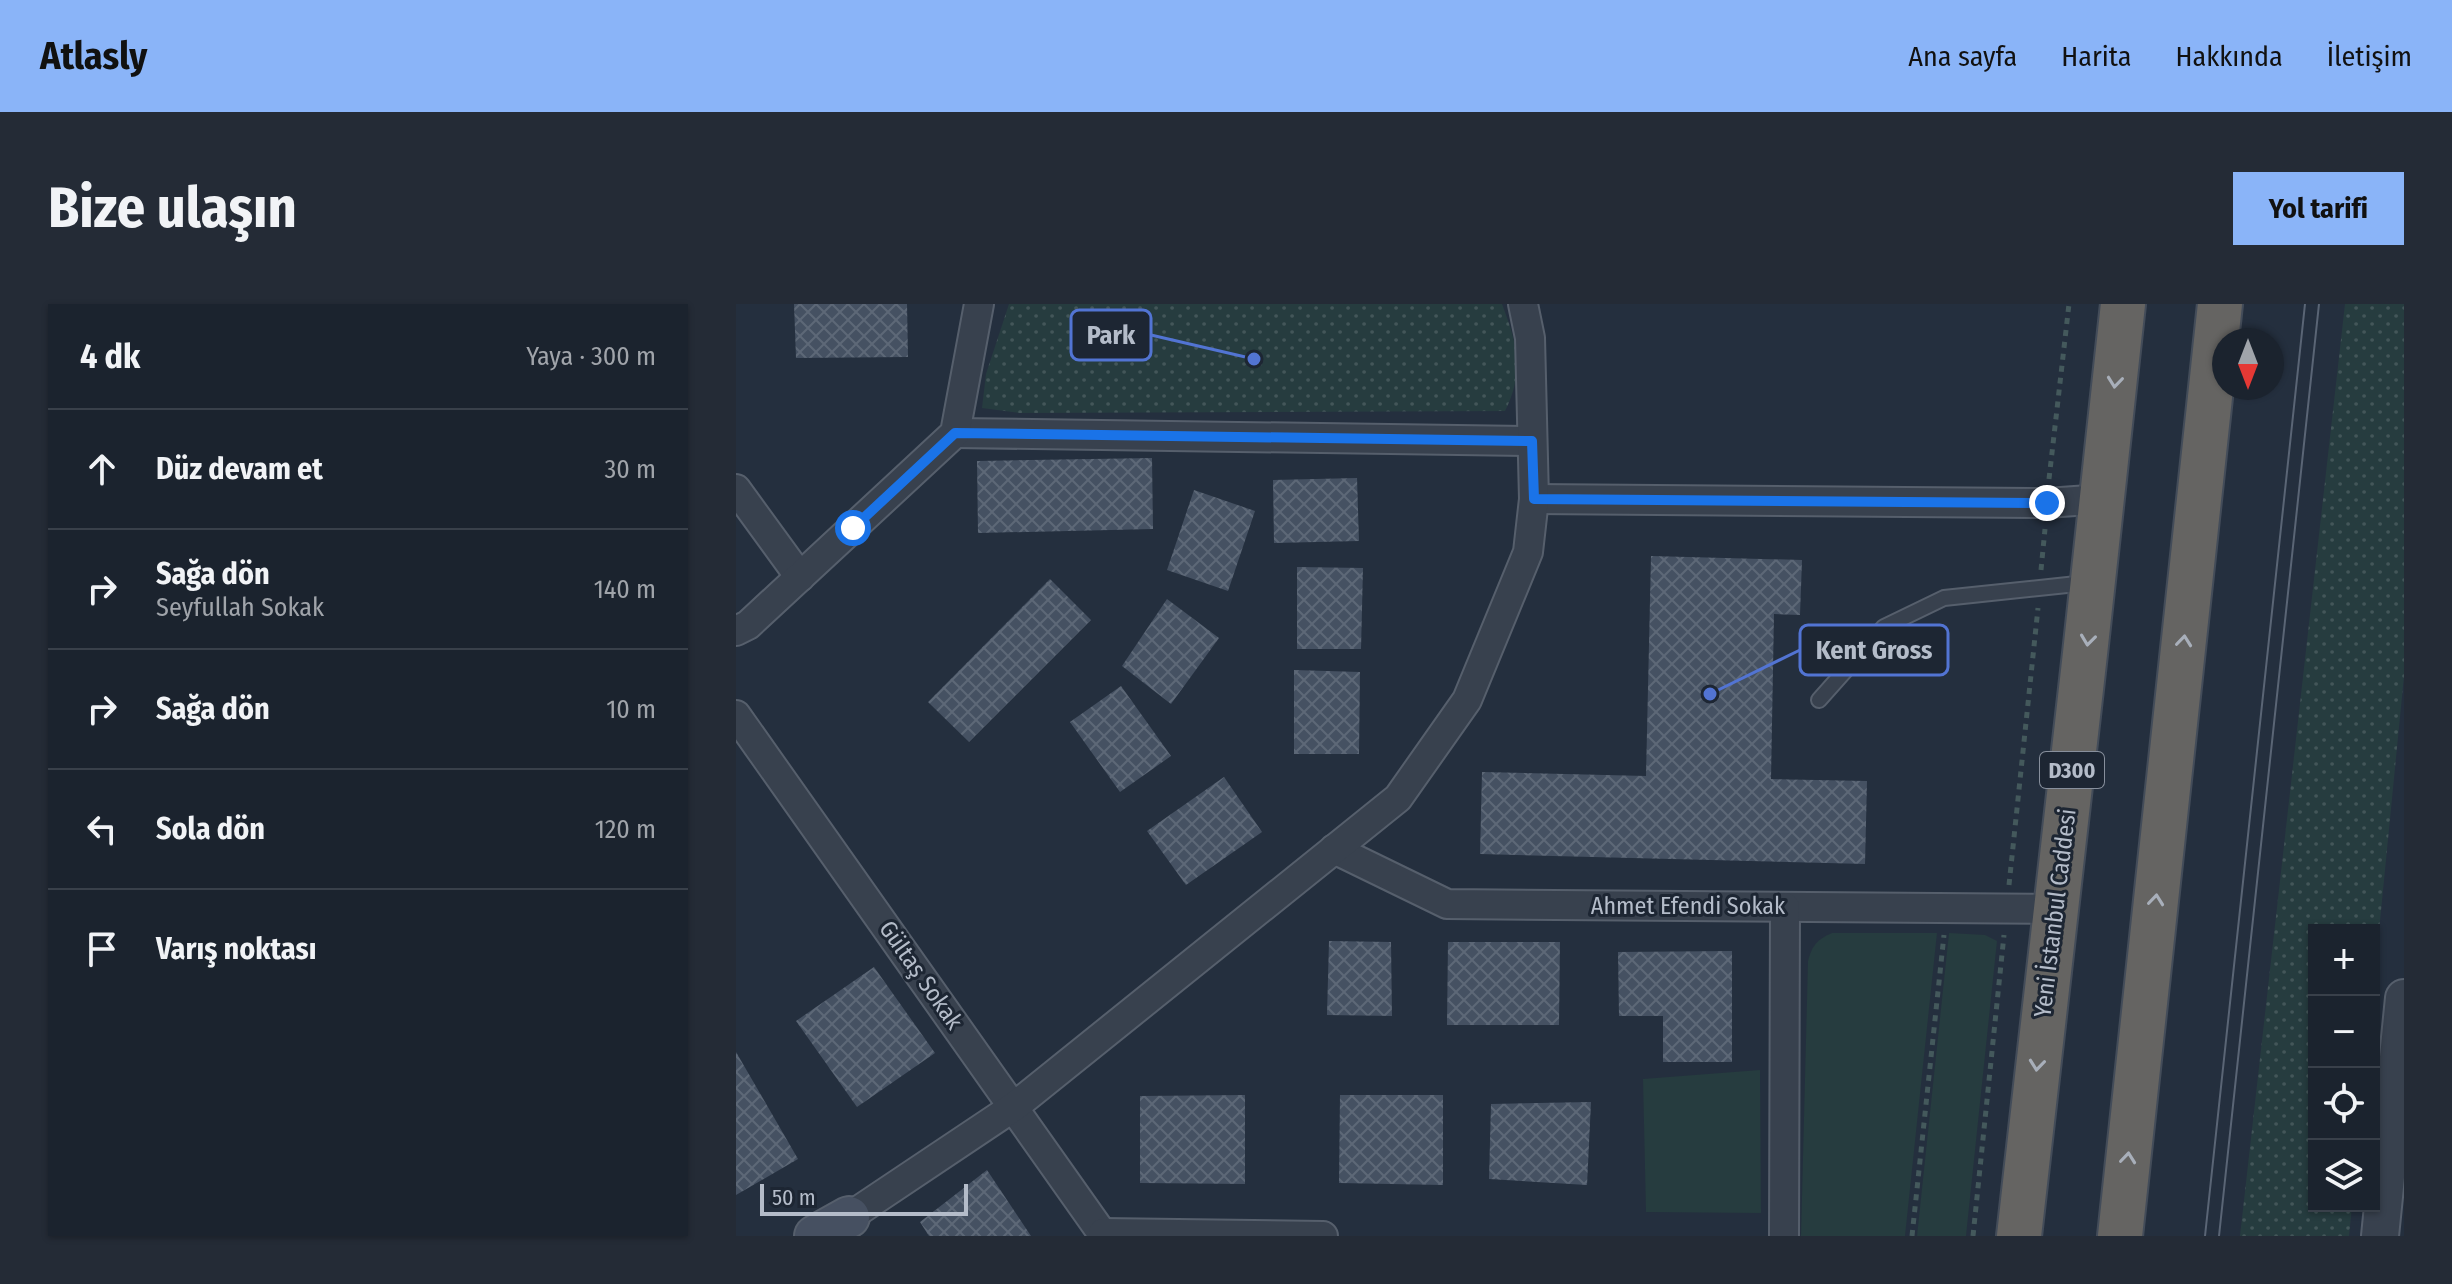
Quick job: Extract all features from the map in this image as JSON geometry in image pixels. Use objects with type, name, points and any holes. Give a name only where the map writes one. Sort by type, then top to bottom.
[{"type":"highway","name":"Yeni İstanbul Caddesi","points":[[2019,1236],[2054,909],[2095,582],[2123,304]]},
{"type":"highway","points":[[2120,1236],[2220,304]]},
{"type":"main road","points":[[815,1236],[838,1226]]},
{"type":"street","points":[[736,631],[748,625],[955,433],[979,304]]},
{"type":"street","points":[[1523,304],[1530,338]]},
{"type":"street","points":[[838,1226],[1015,1106],[1398,798],[1467,700],[1528,552],[1534,499],[1532,304]]},
{"type":"street","points":[[955,433],[1532,441]]},
{"type":"street","points":[[736,489],[800,577]]},
{"type":"street","points":[[1534,499],[2047,503],[2103,499]]},
{"type":"street","name":"Gültaş Sokak","points":[[736,715],[1104,1234]]},
{"type":"street","name":"Ahmet Efendi Sokak","points":[[1334,849],[1447,904],[2054,909]]},
{"type":"street","points":[[1784,1236],[1785,907]]},
{"type":"street","points":[[2380,1236],[2398,1125],[2404,998]]},
{"type":"street","points":[[1104,1234],[1323,1236]]},
{"type":"lane","points":[[1819,700],[1884,627],[1944,598],[2095,582]]},
{"type":"path","points":[[1973,1236],[2069,304]]},
{"type":"path","points":[[1912,1236],[1945,926]]},
{"type":"green space","points":[[1009,304],[1502,304],[1515,345],[1517,370],[1505,411],[1019,413],[982,408],[986,374]]},
{"type":"green space","points":[[2345,304],[2404,304],[2404,676],[2380,924],[2308,924],[2308,1212],[2351,1212],[2349,1236],[2240,1236]]},
{"type":"green space","points":[[1832,933],[1937,933],[1905,1236],[1801,1236],[1808,961],[1816,943]]},
{"type":"green space","points":[[1949,933],[1985,935],[1997,941],[1966,1236],[1917,1236]]},
{"type":"green space","points":[[1760,1070],[1761,1213],[1646,1212],[1643,1079]]},
{"type":"building","points":[[794,304],[907,304],[908,357],[796,358]]},
{"type":"building","points":[[1152,458],[1153,529],[978,533],[977,461]]},
{"type":"building","points":[[1357,478],[1359,541],[1274,543],[1273,480]]},
{"type":"building","points":[[1194,490],[1255,511],[1228,591],[1167,570]]},
{"type":"building","points":[[1651,556],[1802,560],[1800,615],[1774,614],[1771,779],[1867,781],[1865,864],[1480,854],[1482,772],[1646,776]]},
{"type":"building","points":[[1297,567],[1363,568],[1361,649],[1297,649]]},
{"type":"building","points":[[1050,579],[1091,620],[969,742],[928,702]]},
{"type":"building","points":[[1167,599],[1219,638],[1171,704],[1122,666]]},
{"type":"building","points":[[1294,670],[1360,672],[1359,754],[1294,754]]},
{"type":"building","points":[[1121,686],[1171,756],[1120,792],[1070,722]]},
{"type":"building","points":[[1224,777],[1262,832],[1186,885],[1147,831]]},
{"type":"building","points":[[1329,941],[1391,942],[1392,1016],[1327,1015]]},
{"type":"building","points":[[1448,942],[1560,942],[1559,1025],[1447,1025]]},
{"type":"building","points":[[1732,951],[1732,1062],[1663,1062],[1663,1016],[1619,1016],[1618,952]]},
{"type":"building","points":[[874,967],[935,1053],[857,1107],[796,1021]]},
{"type":"building","points":[[736,1052],[798,1159],[736,1195]]},
{"type":"building","points":[[1245,1095],[1245,1184],[1140,1183],[1140,1096]]},
{"type":"building","points":[[1340,1095],[1443,1095],[1443,1185],[1339,1183]]},
{"type":"building","points":[[1591,1102],[1587,1185],[1489,1179],[1491,1104]]},
{"type":"building","points":[[987,1170],[1031,1236],[929,1236],[920,1222]]},
{"type":"tram line","points":[[2205,1236],[2305,304]]},
{"type":"tram line","points":[[2219,1236],[2319,304]]},
{"type":"place","name":"Park","points":[[1254,359]]},
{"type":"place","name":"Kent Gross","points":[[1710,694]]},
{"type":"route","points":[[853,528],[955,433],[1532,441],[1534,499],[2047,503]]}]
